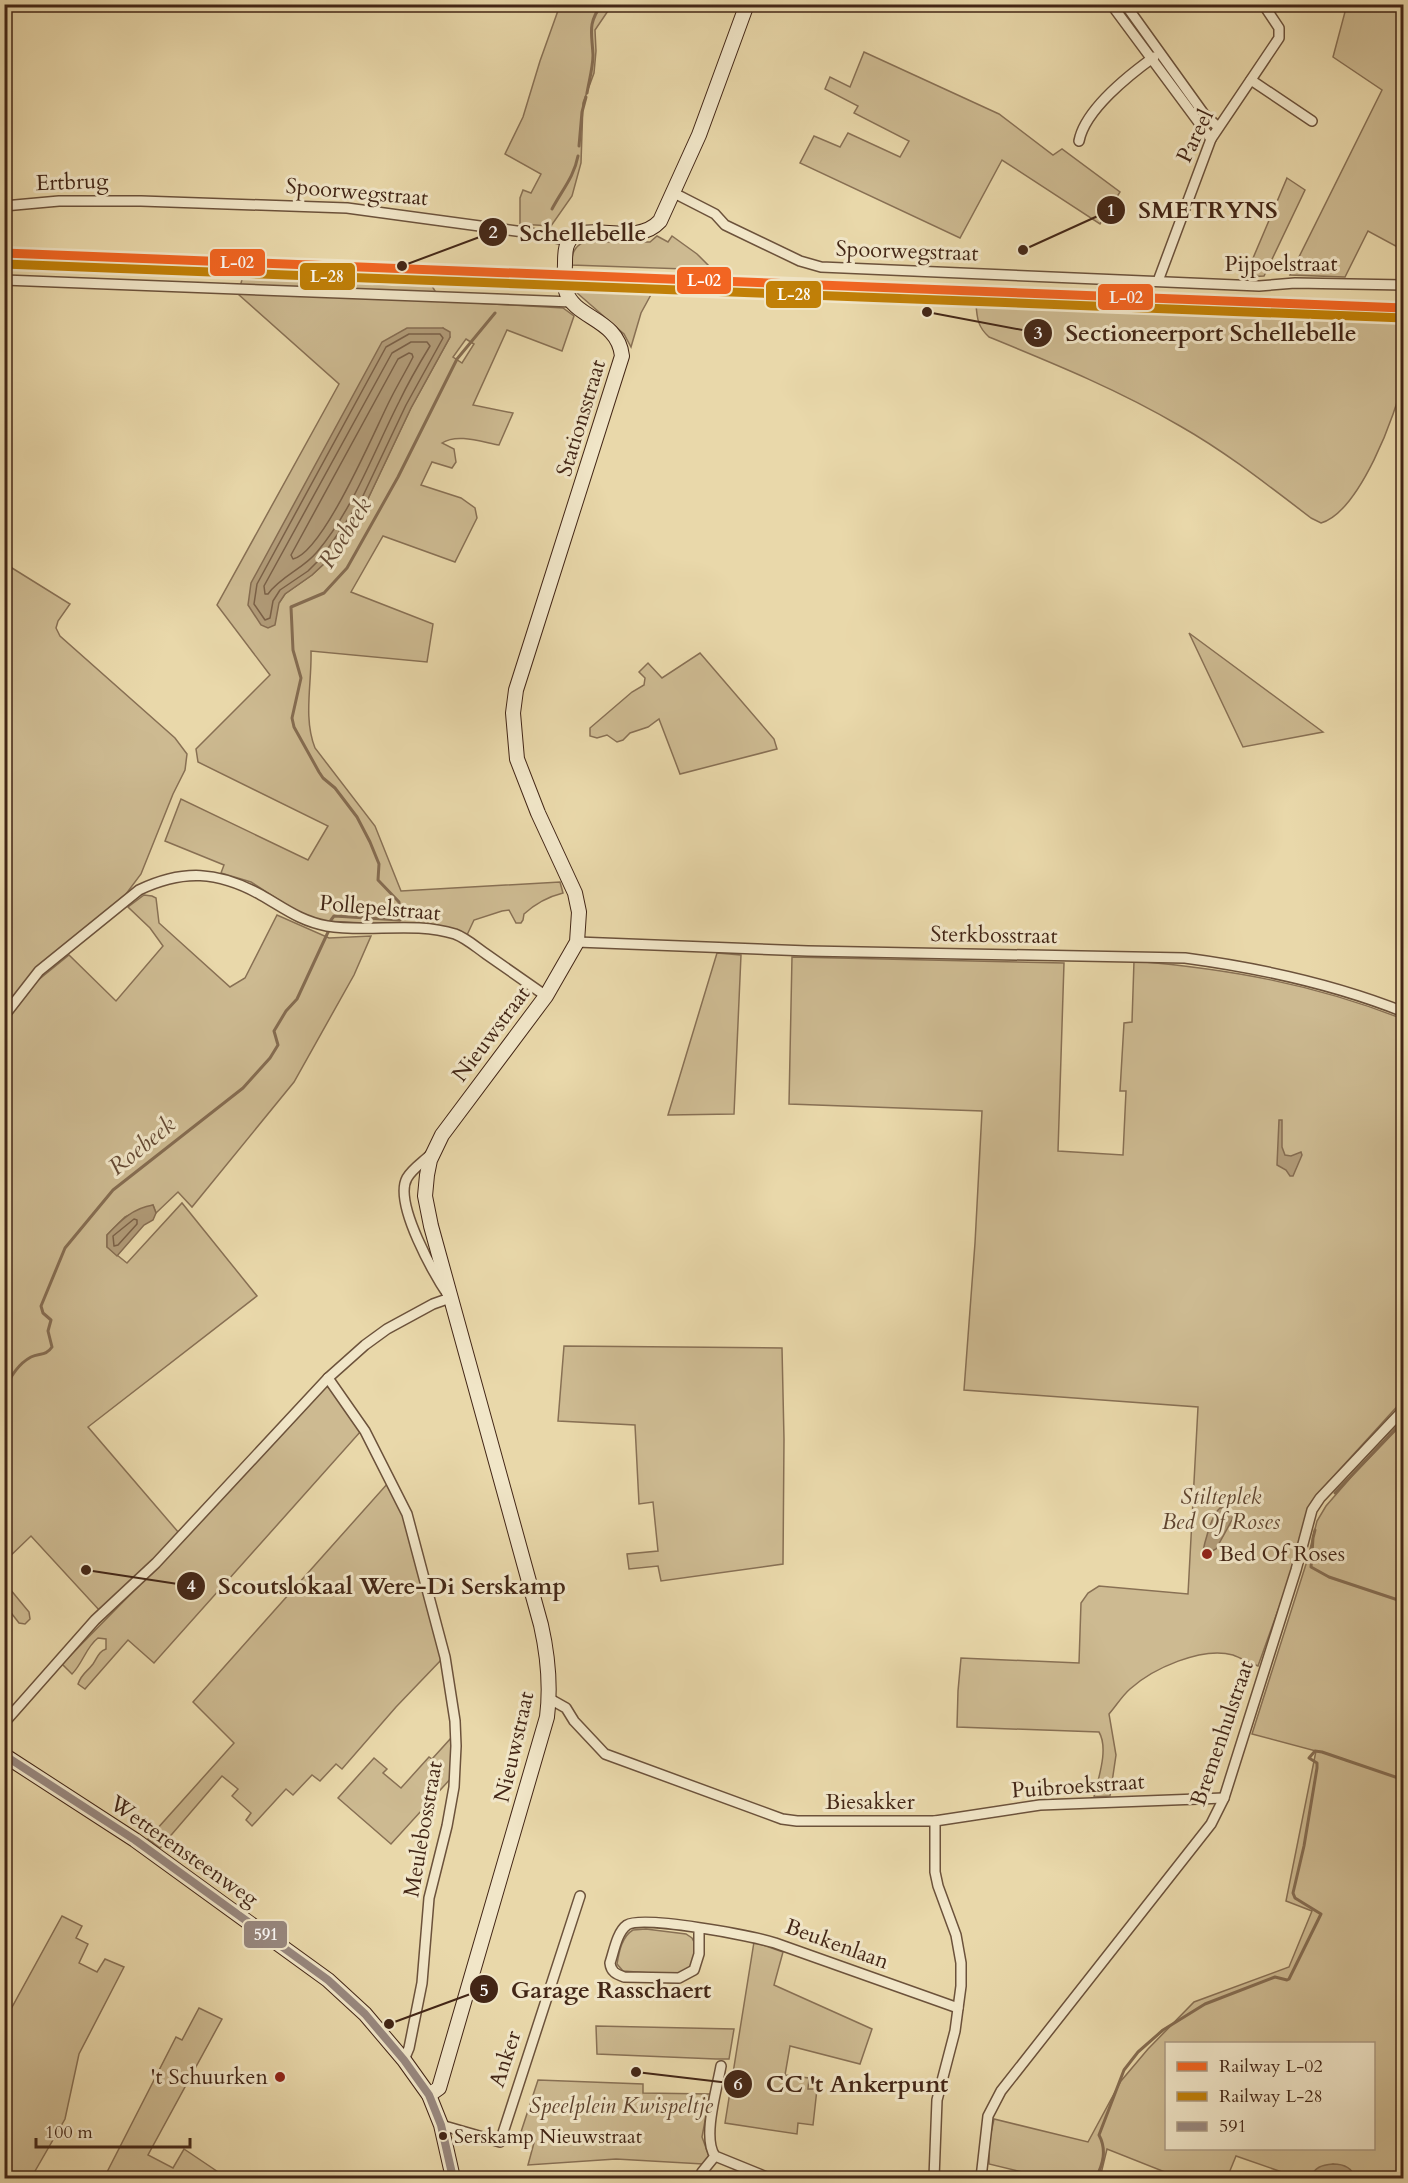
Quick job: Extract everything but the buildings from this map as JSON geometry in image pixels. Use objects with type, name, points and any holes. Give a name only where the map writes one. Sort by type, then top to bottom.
[{"type":"street","points":[[572,302],[564,286],[565,251],[572,236],[580,233],[645,232],[660,221],[699,135],[747,4]]},
{"type":"street","points":[[1111,4],[1211,139]]},
{"type":"street","points":[[1125,4],[1204,114],[1218,127]]},
{"type":"street","name":"Pareel","points":[[1158,281],[1211,139],[1278,38],[1280,28],[1263,4]]},
{"type":"street","points":[[1079,141],[1081,132],[1108,94],[1160,52]]},
{"type":"street","points":[[1251,80],[1312,121]]},
{"type":"street","name":"Spoorwegstraat","points":[[674,193],[715,214],[725,225],[811,265],[1158,281]]},
{"type":"street","name":"Ertbrug","points":[[4,206],[59,201],[141,201]]},
{"type":"street","name":"Spoorwegstraat","points":[[141,201],[347,208],[541,235],[569,241]]},
{"type":"street","points":[[4,280],[572,302]]},
{"type":"street","name":"Pijpoelstraat","points":[[1158,281],[1259,286],[1295,283],[1404,285]]},
{"type":"street","name":"Stationsstraat","points":[[572,302],[617,337],[622,356],[520,680],[513,713],[517,759],[526,785],[575,892],[579,912],[577,942]]},
{"type":"street","name":"Pollepelstraat","points":[[4,1016],[39,971],[139,890],[155,882],[176,876],[197,875],[219,877],[238,884],[303,920],[329,926],[397,928],[455,934],[546,996]]},
{"type":"street","name":"Nieuwstraat","points":[[429,2095],[439,2088],[541,1739],[550,1699],[548,1657],[541,1625],[450,1298],[425,1196],[430,1160],[442,1135],[546,996],[577,942]]},
{"type":"street","name":"Sterkbosstraat","points":[[577,942],[808,951],[1185,958],[1282,975],[1376,1001],[1404,1012]]},
{"type":"street","name":"Nieuwstraat","points":[[435,1149],[407,1177],[404,1187],[409,1219],[437,1279],[450,1298]]},
{"type":"street","points":[[4,1723],[95,1620],[156,1563],[328,1378],[387,1329],[433,1304],[450,1298]]},
{"type":"street","name":"Meulebosstraat","points":[[328,1378],[365,1431],[407,1514],[445,1657],[455,1721],[454,1787],[429,1898],[422,1983],[409,2048],[404,2060]]},
{"type":"street","name":"Bremenhulstraat","points":[[981,2178],[988,2116],[1001,2091],[1211,1824],[1224,1798],[1296,1570],[1312,1510],[1320,1498],[1404,1409]]},
{"type":"street","name":"Biesakker","points":[[550,1699],[566,1708],[574,1721],[605,1754],[775,1817],[798,1821],[935,1821],[935,1872],[956,1935],[961,1963],[961,1986],[950,2054],[936,2100],[934,2178]]},
{"type":"street","name":"Wetterensteenweg","points":[[4,1755],[135,1840],[328,1980],[365,2014],[404,2060],[429,2095]]},
{"type":"street","name":"Puibroekstraat","points":[[935,1821],[1040,1805],[1224,1798]]},
{"type":"street","name":"Anker","points":[[441,2125],[500,2142],[580,1896]]},
{"type":"street","name":"Beukenlaan","points":[[699,1929],[699,1954],[694,1970],[679,1978],[624,1977],[616,1974],[611,1968],[610,1963],[621,1930],[627,1925],[635,1922],[699,1929],[752,1936],[775,1942],[958,2008]]},
{"type":"street","points":[[721,2066],[709,2138],[711,2151],[715,2156],[769,2178]]},
{"type":"street","points":[[429,2095],[441,2125],[453,2178]]},
{"type":"street","points":[[700,2178],[715,2156]]},
{"type":"green space","points":[[560,5],[612,5],[595,30],[594,73],[583,103],[581,163],[572,196],[551,226],[520,224],[520,198],[523,190],[531,193],[541,174],[505,154],[523,117]]},
{"type":"green space","points":[[1340,5],[1403,5],[1403,250],[1368,231],[1345,277],[1290,275],[1382,90],[1333,57],[1345,12]]},
{"type":"green space","points":[[864,52],[999,114],[1053,155],[1062,149],[1120,192],[1100,224],[1002,160],[960,238],[800,163],[814,136],[840,147],[848,133],[900,157],[909,141],[854,113],[858,106],[825,89],[830,77],[850,87]]},
{"type":"green space","points":[[1287,178],[1305,190],[1264,276],[1245,277]]},
{"type":"green space","points":[[657,236],[668,242],[672,236],[697,254],[713,270],[571,265],[575,249],[584,242],[650,242]]},
{"type":"green space","points":[[243,276],[432,286],[441,301],[563,308],[574,316],[562,351],[507,330],[473,405],[513,413],[499,445],[470,439],[448,440],[442,443],[454,449],[456,462],[452,468],[432,462],[421,485],[461,498],[475,508],[477,518],[455,562],[383,536],[351,592],[433,624],[427,662],[311,651],[309,725],[315,748],[375,826],[401,891],[560,882],[563,893],[533,907],[524,914],[521,923],[516,923],[509,910],[474,920],[467,935],[405,925],[324,921],[302,915],[251,882],[221,873],[224,865],[165,841],[181,799],[308,860],[328,826],[198,762],[196,749],[270,675],[217,605],[339,384],[238,294]],"holes":[[[443,328],[450,337],[411,408],[366,503],[327,561],[285,594],[279,603]],[[466,339],[474,344],[462,363],[453,357]]]},
{"type":"green space","points":[[576,286],[653,291],[641,313],[631,347],[624,334],[576,292]]},
{"type":"green space","points":[[976,304],[1403,317],[1405,356],[1403,378],[1384,437],[1362,482],[1349,501],[1335,515],[1321,523],[1214,447],[1157,413],[1086,378],[989,337],[982,330]]},
{"type":"green space","points":[[4,563],[70,604],[58,621],[56,628],[60,636],[175,738],[187,754],[185,770],[141,874],[126,894],[33,972],[4,1009]]},
{"type":"green space","points":[[1189,633],[1323,732],[1243,747]]},
{"type":"green space","points":[[700,653],[774,739],[777,749],[680,774],[659,719],[617,742],[607,735],[597,738],[590,736],[590,728],[632,692],[644,685],[645,678],[639,672],[648,663],[662,678]]},
{"type":"green space","points":[[144,895],[156,898],[159,923],[230,987],[245,978],[277,915],[329,938],[371,936],[354,975],[294,1082],[192,1207],[178,1192],[156,1213],[153,1205],[125,1217],[107,1235],[107,1247],[127,1263],[182,1203],[257,1296],[88,1427],[179,1533],[150,1565],[100,1611],[31,1536],[5,1561],[4,1185],[10,1176],[4,1172],[5,1023],[37,981],[69,955],[116,1001],[163,946],[150,928],[128,907]]},
{"type":"green space","points":[[717,953],[741,955],[734,1114],[668,1115]]},
{"type":"green space","name":"Stilteplek Bed Of Roses","points":[[792,957],[1064,963],[1058,1151],[1123,1155],[1126,1091],[1120,1091],[1124,1023],[1132,1022],[1134,961],[1238,974],[1304,987],[1403,1019],[1403,1400],[1321,1490],[1313,1502],[1258,1666],[1233,1655],[1221,1653],[1178,1661],[1139,1681],[1109,1714],[1116,1755],[1110,1796],[1094,1797],[1103,1755],[1099,1732],[957,1727],[961,1658],[1079,1663],[1081,1603],[1088,1593],[1099,1586],[1188,1594],[1198,1407],[964,1390],[982,1111],[789,1104]]},
{"type":"green space","points":[[564,1346],[782,1348],[783,1564],[661,1581],[658,1566],[629,1569],[627,1554],[658,1551],[653,1502],[639,1504],[635,1425],[558,1421]]},
{"type":"green space","points":[[326,1385],[337,1396],[361,1431],[154,1663],[128,1640],[85,1689],[78,1684],[100,1653],[106,1649],[106,1639],[98,1638],[94,1642],[72,1674],[62,1664],[169,1555]]},
{"type":"green space","points":[[1403,1423],[1403,2178],[1355,2178],[1354,2173],[1333,2164],[1312,2175],[1311,2178],[1299,2178],[1236,2156],[1227,2178],[1180,2178],[1107,2149],[1100,2178],[1047,2178],[989,2164],[989,2142],[994,2119],[1088,2142],[1121,2081],[1148,2049],[1194,2002],[1289,1967],[1312,1911],[1286,1901],[1316,1751],[1252,1734],[1307,1561],[1317,1521],[1326,1506]]},
{"type":"green space","points":[[388,1483],[405,1520],[442,1659],[342,1769],[336,1764],[320,1781],[312,1775],[293,1795],[286,1789],[252,1826],[246,1820],[251,1813],[232,1796],[238,1789],[222,1776],[160,1848],[148,1839],[234,1743],[193,1702]]},
{"type":"green space","points":[[5,1583],[29,1612],[30,1619],[25,1624],[19,1623],[5,1605]]},
{"type":"green space","points":[[452,1737],[453,1776],[391,1844],[338,1798],[374,1758],[387,1769],[383,1773],[401,1788],[429,1757],[432,1759]]},
{"type":"green space","points":[[62,1916],[82,1926],[76,1938],[88,1944],[79,1963],[97,1972],[105,1959],[124,1967],[79,2054],[65,2119],[31,2178],[10,2178],[4,2174],[5,2020]]},
{"type":"green space","points":[[646,1929],[686,1934],[692,1938],[695,1944],[693,1962],[688,1970],[678,1975],[623,1971],[617,1964],[624,1940],[633,1930]]},
{"type":"green space","points":[[754,1942],[783,1952],[774,1985],[872,2029],[860,2064],[790,2046],[785,2075],[809,2078],[808,2089],[817,2089],[813,2125],[798,2123],[797,2134],[725,2123]]},
{"type":"green space","points":[[199,2008],[222,2019],[148,2155],[173,2168],[184,2149],[227,2178],[104,2178],[176,2037],[182,2040]]},
{"type":"green space","points":[[596,2026],[734,2029],[729,2059],[716,2059],[597,2054]]},
{"type":"green space","name":"Speelplein Kwispeltje","points":[[538,2080],[643,2084],[643,2093],[710,2094],[702,2137],[709,2156],[703,2164],[616,2159],[528,2165],[535,2139],[520,2135]]},
{"type":"water","points":[[407,328],[443,328],[450,332],[450,337],[411,408],[366,503],[327,561],[285,594],[279,603],[275,625],[268,628],[261,625],[248,605],[251,583],[382,342]]},
{"type":"water","points":[[1279,1120],[1282,1120],[1282,1147],[1285,1155],[1291,1156],[1301,1152],[1302,1155],[1293,1176],[1277,1165]]},
{"type":"water","points":[[153,1205],[156,1213],[153,1220],[144,1225],[117,1256],[107,1247],[107,1235],[133,1212]]},
{"type":"water","points":[[1220,1508],[1226,1508],[1233,1515],[1232,1520],[1216,1549],[1210,1552],[1207,1558],[1202,1556],[1206,1538],[1211,1523]]},
{"type":"water","points":[[1333,2164],[1347,2167],[1355,2178],[1311,2178],[1319,2167]]},
{"type":"waterway","name":"Roebeek","points":[[587,93],[593,60],[592,23],[602,4]]},
{"type":"waterway","name":"Roebeek","points":[[579,146],[582,112],[586,97]]},
{"type":"waterway","name":"Roebeek","points":[[552,209],[571,177],[578,156]]},
{"type":"waterway","name":"Roebeek","points":[[331,920],[334,916],[400,920],[399,902],[378,880],[379,864],[357,817],[335,788],[323,778],[294,727],[292,718],[301,678],[293,650],[291,607],[324,593],[347,568],[398,477],[457,359],[495,313]]},
{"type":"waterway","name":"Roebeek","points":[[4,1392],[11,1377],[22,1364],[31,1357],[47,1352],[52,1347],[48,1331],[51,1320],[43,1313],[41,1306],[65,1248],[113,1190],[243,1088],[270,1058],[278,1045],[274,1031],[286,1011],[297,999],[329,930]]},
{"type":"waterway","points":[[1335,1493],[1404,1420]]},
{"type":"waterway","points":[[1315,1530],[1311,1567],[1329,1577],[1404,1602]]},
{"type":"waterway","points":[[1096,2178],[1103,2157],[1103,2146],[1099,2135],[1124,2070],[1138,2052],[1163,2030],[1205,2004],[1275,1977],[1289,1979],[1321,1914],[1295,1898],[1293,1893],[1304,1846],[1317,1768],[1317,1763],[1309,1758],[1315,1751],[1322,1752],[1404,1780]]},
{"type":"railway","points":[[4,260],[244,271],[409,282],[548,275]]},
{"type":"rail line","name":"L-02","points":[[4,253],[1404,308]]},
{"type":"rail line","name":"L-28","points":[[4,264],[1404,318]]},
{"type":"transit line","name":"591","points":[[4,1755],[135,1840],[328,1980],[365,2014],[404,2060],[429,2095],[441,2125],[453,2178]]},
{"type":"place","name":"SMETRYNS","points":[[1023,250]]},
{"type":"place","name":"Schellebelle","points":[[402,266]]},
{"type":"place","name":"Sectioneerport Schellebelle","points":[[927,312]]},
{"type":"place","name":"Bed Of Roses","points":[[1207,1554]]},
{"type":"place","name":"Scoutslokaal Were-Di Serskamp","points":[[86,1570]]},
{"type":"place","name":"Garage Rasschaert","points":[[389,2024]]},
{"type":"place","name":"CC 't Ankerpunt","points":[[636,2072]]},
{"type":"place","name":"'t Schuurken","points":[[280,2077]]},
{"type":"place","name":"Serskamp Nieuwstraat","points":[[443,2136]]}]
